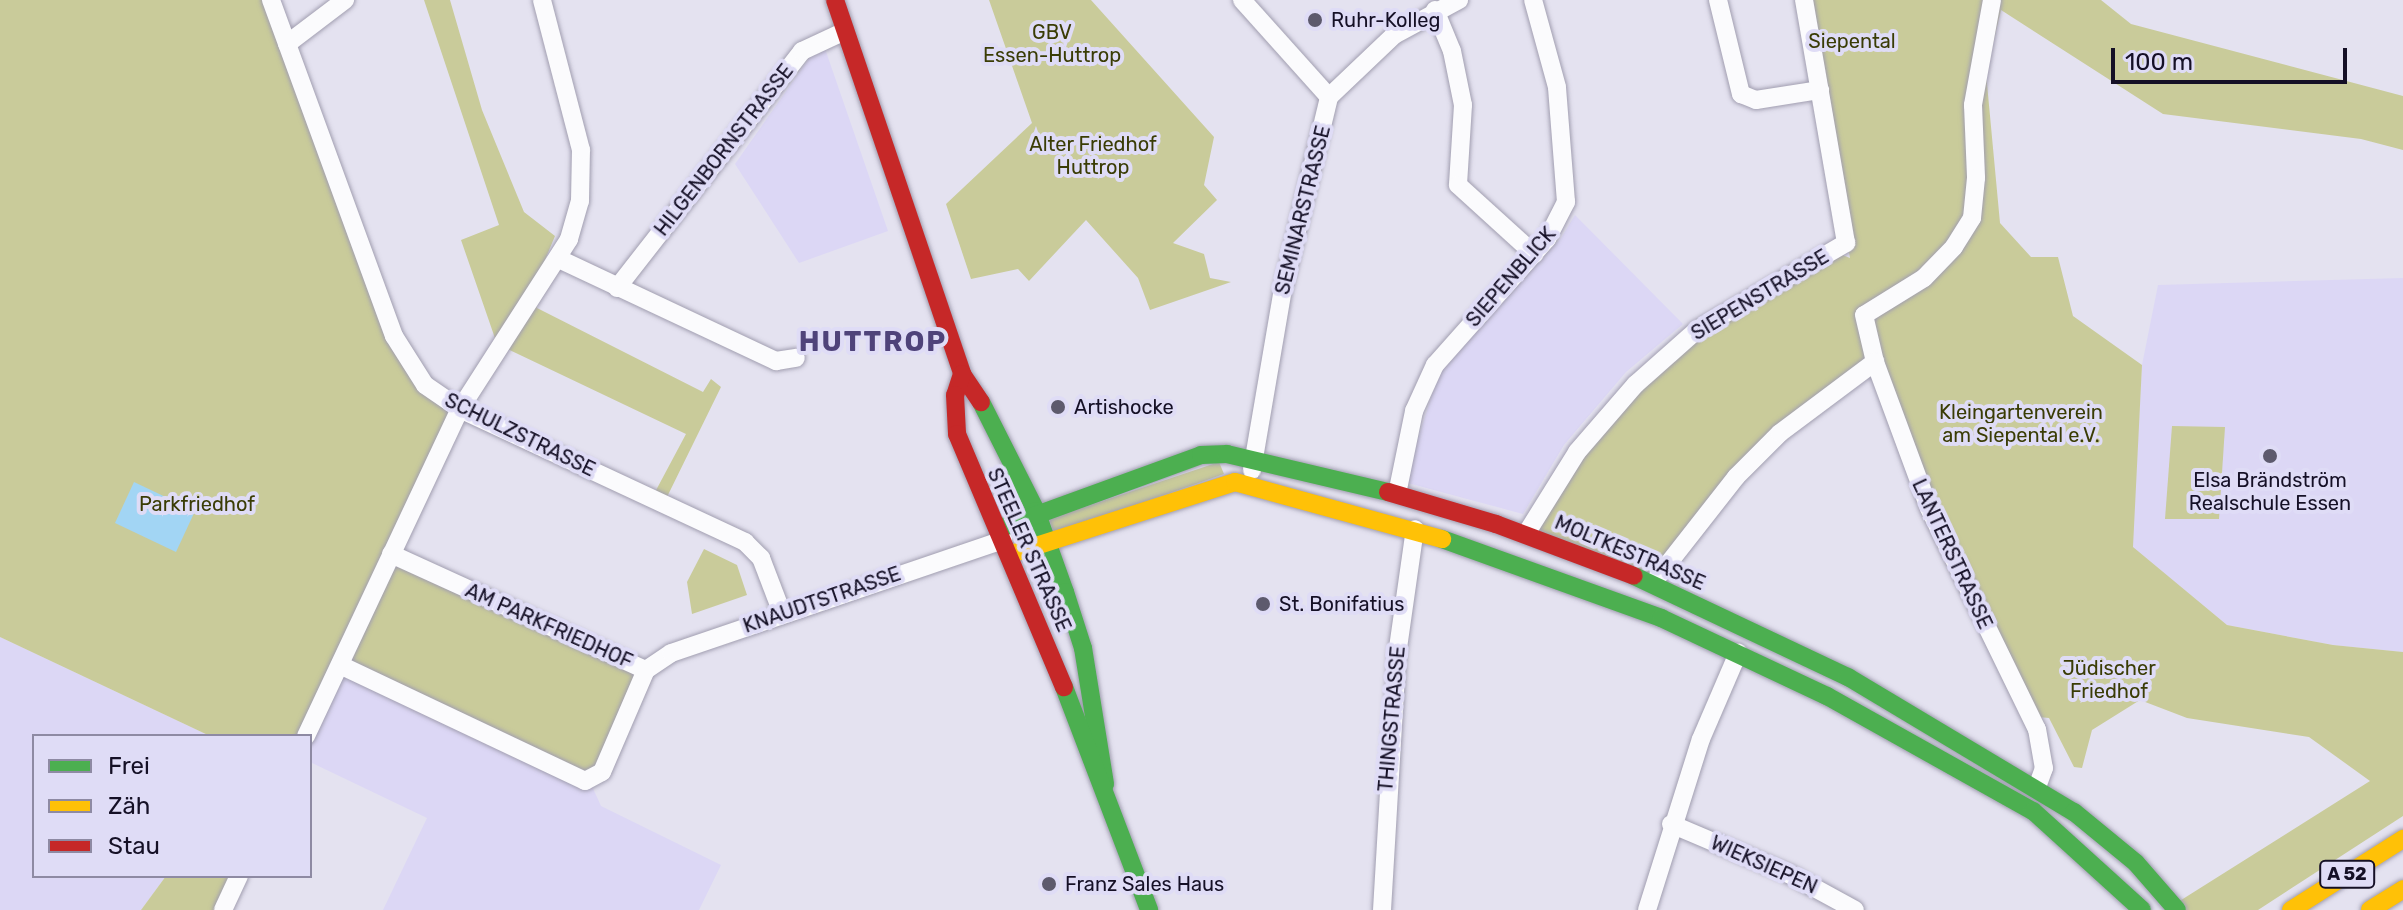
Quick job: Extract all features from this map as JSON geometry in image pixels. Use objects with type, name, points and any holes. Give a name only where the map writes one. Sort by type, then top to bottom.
[{"type":"main road","name":"STEELER STRASSE","points":[[835,0],[962,374],[988,412],[1036,511],[1048,543],[1083,648],[1105,784]]},
{"type":"main road","name":"STEELER STRASSE","points":[[962,374],[955,395],[957,434],[975,486],[1004,541],[1105,784],[1149,910]]},
{"type":"main road","name":"MOLTKESTRASSE","points":[[1004,541],[1036,511],[1201,455],[1254,459],[1397,494],[1526,534],[1653,583],[1848,677],[2037,787],[2117,846],[2177,910]]},
{"type":"main road","points":[[1004,541],[1048,543],[1216,484],[1249,485],[1415,529],[1583,587],[1738,653],[1827,696],[2033,811],[2088,855],[2142,910]]},
{"type":"main road","name":"A 52","points":[[2291,910],[2401,839]]},
{"type":"main road","name":"A 52","points":[[2370,910],[2403,889]]},
{"type":"street","name":"SCHULZSTRASSE","points":[[271,0],[401,351],[425,385],[460,409],[745,542],[761,558],[782,613]]},
{"type":"street","points":[[287,44],[345,0]]},
{"type":"street","points":[[307,734],[460,409],[559,259],[580,201],[581,150],[542,0]]},
{"type":"street","points":[[1242,0],[1329,97]]},
{"type":"street","name":"SEMINARSTRASSE","points":[[1249,485],[1284,281],[1329,97],[1367,56],[1435,10],[1459,0]]},
{"type":"street","name":"SIEPENBLICK","points":[[1397,494],[1414,411],[1435,365],[1534,254],[1560,220],[1567,181],[1557,87],[1533,0]]},
{"type":"street","points":[[1718,0],[1741,94],[1756,100],[1820,90],[1804,0]]},
{"type":"street","name":"LANTERSTRASSE","points":[[1992,0],[1973,105],[1976,178],[1972,218],[1954,247],[1924,278],[1864,315],[1875,362],[1929,508],[2037,729],[2044,768],[2037,787]]},
{"type":"street","points":[[1435,10],[1452,51],[1463,105],[1458,185],[1534,254]]},
{"type":"street","name":"HILGENBORNSTRASSE","points":[[617,288],[802,51],[845,31]]},
{"type":"street","name":"SIEPENSTRASSE","points":[[1526,534],[1577,452],[1636,384],[1697,330],[1846,243],[1820,90]]},
{"type":"street","points":[[559,259],[776,361],[796,358]]},
{"type":"street","points":[[1653,583],[1698,521],[1769,444],[1875,362]]},
{"type":"street","name":"THINGSTRASSE","points":[[1382,910],[1397,655],[1415,529]]},
{"type":"street","name":"KNAUDTSTRASSE","points":[[646,670],[671,653],[782,613],[1004,541]]},
{"type":"street","name":"AM PARKFRIEDHOF","points":[[340,665],[585,781],[602,772],[646,670],[391,554]]},
{"type":"street","points":[[1647,910],[1671,824],[1738,653]]},
{"type":"street","name":"WIEKSIEPEN","points":[[1671,824],[1789,874],[1855,910]]},
{"type":"street","points":[[223,910],[238,878]]},
{"type":"shaded area","points":[[822,40],[888,231],[799,263],[735,164]]},
{"type":"shaded area","points":[[1575,215],[1683,324],[1626,372],[1564,445],[1523,514],[1404,482],[1440,370],[1561,238]]},
{"type":"shaded area","name":"Elsa Brändström Realschule Essen","points":[[2403,278],[2403,652],[2333,645],[2227,625],[2132,547],[2142,365],[2158,285]]},
{"type":"shaded area","points":[[0,637],[206,734],[32,734],[32,878],[165,878],[141,910],[0,910]]},
{"type":"shaded area","points":[[341,666],[591,784],[601,806],[721,865],[699,910],[383,910],[427,818],[312,763],[311,734]]},
{"type":"green space","name":"Parkfriedhof","points":[[0,0],[270,0],[393,338],[458,410],[304,734],[206,734],[0,637]]},
{"type":"green space","points":[[424,0],[450,0],[482,110],[524,212],[555,236],[532,291],[537,308],[703,392],[711,379],[721,387],[666,499],[654,494],[686,434],[497,344],[461,240],[499,225]]},
{"type":"green space","name":"Alter Friedhof Huttrop","points":[[989,0],[1091,0],[1214,137],[1204,185],[1217,200],[1173,243],[1204,254],[1210,278],[1231,282],[1150,310],[1138,278],[1086,220],[1029,281],[1018,269],[971,279],[946,204],[1032,123]]},
{"type":"green space","points":[[1804,0],[2101,0],[2131,24],[2403,96],[2403,150],[2361,139],[2163,114],[2001,10],[1986,73],[2000,223],[2031,257],[2058,257],[2073,316],[2142,365],[2133,547],[2227,625],[2333,645],[2403,652],[2403,816],[2258,910],[2184,910],[2178,902],[2370,781],[2309,737],[2187,718],[2140,700],[2092,730],[2082,768],[2074,767],[2049,718],[2038,717],[1995,641],[1874,361],[1779,432],[1653,582],[1530,535],[1582,457],[1642,387],[1701,335],[1840,254],[1850,258]]},
{"type":"green space","points":[[2172,426],[2225,427],[2219,519],[2165,519]]},
{"type":"green space","points":[[1219,462],[1224,474],[1054,534],[1049,519]]},
{"type":"green space","points":[[704,549],[737,565],[747,595],[692,614],[687,582]]},
{"type":"green space","points":[[391,555],[645,671],[594,778],[341,665]]},
{"type":"green space","points":[[165,878],[236,878],[220,910],[141,910]]},
{"type":"water","points":[[134,482],[195,511],[176,552],[115,523]]},
{"type":"traffic: fast","points":[[981,402],[1036,511],[1065,592],[1083,648],[1105,784]]},
{"type":"traffic: fast","points":[[998,529],[1201,455],[1227,454],[1388,492]]},
{"type":"traffic: fast","points":[[1442,539],[1661,618],[1827,696],[2033,811],[2142,910]]},
{"type":"traffic: fast","points":[[1634,576],[1848,677],[2074,812],[2136,863],[2177,910]]},
{"type":"traffic: fast","points":[[1064,687],[1149,910]]},
{"type":"traffic: slow","points":[[1011,554],[1235,482],[1442,539]]},
{"type":"traffic: slow","points":[[2291,910],[2403,839]]},
{"type":"traffic: slow","points":[[2370,910],[2403,889]]},
{"type":"traffic: jam","points":[[835,0],[962,374],[981,402]]},
{"type":"traffic: jam","points":[[962,374],[955,395],[957,434],[1064,687]]},
{"type":"traffic: jam","points":[[1388,492],[1496,524],[1634,576]]},
{"type":"place","name":"Ruhr-Kolleg","points":[[1315,20]]},
{"type":"place","name":"Artishocke","points":[[1058,407]]},
{"type":"place","name":"Elsa Brändström Realschule Essen","points":[[2270,456]]},
{"type":"place","name":"St. Bonifatius","points":[[1263,604]]},
{"type":"place","name":"Franz Sales Haus","points":[[1049,884]]},
{"type":"district","name":"HUTTROP","points":[[873,342]]},
{"type":"park label","name":"Siepental","points":[[1852,41]]},
{"type":"park label","name":"GBV Essen-Huttrop","points":[[1052,44]]},
{"type":"park label","name":"Kleingartenverein am Siepental e.V.","points":[[2021,424]]},
{"type":"park label","name":"Jüdischer Friedhof","points":[[2109,680]]}]
